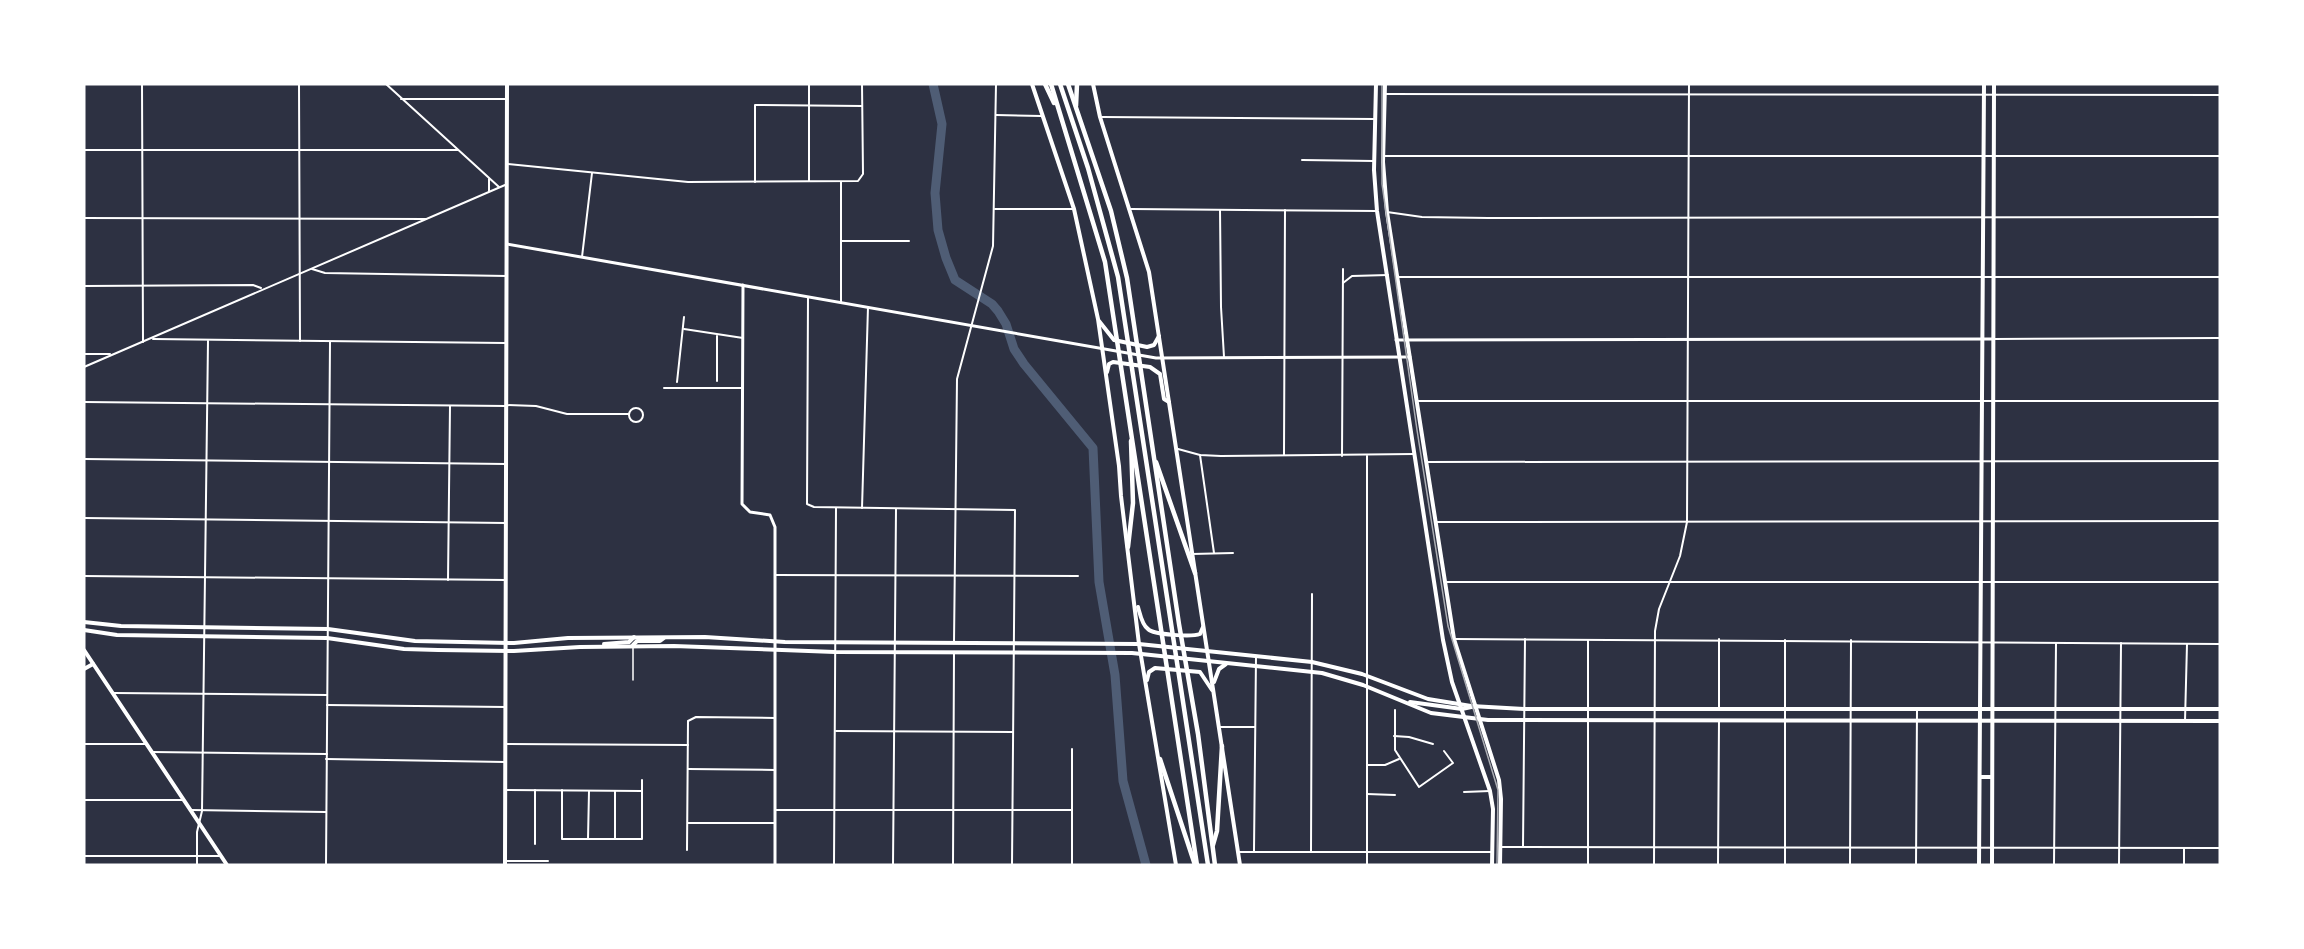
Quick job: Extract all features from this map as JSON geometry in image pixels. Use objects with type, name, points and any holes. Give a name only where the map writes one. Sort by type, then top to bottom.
[{"type":"highway","points":[[1045,84],[1063,122]]},
{"type":"highway","points":[[1051,84],[1105,262],[1131,421],[1196,865]]},
{"type":"highway","points":[[1060,84],[1110,242],[1127,332],[1208,865]]},
{"type":"highway","points":[[1068,84],[1111,211],[1127,278],[1179,624],[1190,682],[1215,865]]},
{"type":"highway","points":[[1076,109],[1077,84]]},
{"type":"highway","points":[[1128,548],[1133,503],[1131,421]]},
{"type":"highway","points":[[1154,458],[1162,473],[1196,573]]},
{"type":"highway","points":[[1213,848],[1217,831],[1222,746]]},
{"type":"highway","points":[[1160,759],[1196,865]]},
{"type":"main road","points":[[505,863],[507,84]]},
{"type":"main road","points":[[1032,84],[1074,209],[1098,320],[1136,601],[1139,644],[1176,865]]},
{"type":"main road","points":[[1093,84],[1100,117],[1131,209],[1149,272],[1195,554],[1203,622],[1240,865]]},
{"type":"main road","points":[[1376,84],[1374,161],[1377,211],[1396,340],[1449,671],[1490,791],[1493,809],[1492,865]]},
{"type":"main road","points":[[1385,84],[1383,156],[1387,212],[1454,639],[1499,780],[1500,865]]},
{"type":"main road","points":[[1979,865],[1984,84]]},
{"type":"main road","points":[[1992,865],[1994,84]]},
{"type":"main road","points":[[1098,320],[1114,340],[1147,347],[1154,345],[1160,335]]},
{"type":"main road","points":[[1106,375],[1109,364],[1113,362],[1152,368],[1160,374],[1164,399],[1169,402]]},
{"type":"main road","points":[[1136,601],[1145,625],[1154,632],[1194,636],[1201,632],[1203,622]]},
{"type":"main road","points":[[84,622],[205,628],[328,629],[415,641],[506,642],[705,637],[894,643],[1139,644],[1312,662],[1368,676],[1428,699],[1461,707]]},
{"type":"main road","points":[[84,630],[117,635],[327,638],[414,650],[506,651],[597,646],[705,646],[835,652],[1120,652],[1312,672],[1368,687],[1431,713],[1481,720],[1653,718],[2220,721]]},
{"type":"main road","points":[[597,646],[629,642],[634,637]]},
{"type":"main road","points":[[633,646],[637,641],[660,641],[664,637]]},
{"type":"main road","points":[[705,637],[705,646]]},
{"type":"main road","points":[[414,650],[415,641]]},
{"type":"main road","points":[[1071,643],[1071,652]]},
{"type":"main road","points":[[84,650],[227,865]]},
{"type":"main road","points":[[84,669],[93,664]]},
{"type":"main road","points":[[1213,685],[1216,674],[1227,664]]},
{"type":"main road","points":[[1147,685],[1149,672],[1155,668],[1196,671],[1205,677],[1214,693]]},
{"type":"main road","points":[[1400,700],[1461,707],[1524,709],[2220,709]]},
{"type":"main road","points":[[1980,777],[1992,777]]},
{"type":"street","points":[[142,84],[143,342]]},
{"type":"street","points":[[298,84],[300,341]]},
{"type":"street","points":[[386,84],[499,187]]},
{"type":"street","points":[[809,84],[809,181]]},
{"type":"street","points":[[507,163],[688,182],[861,180],[862,84]]},
{"type":"street","points":[[954,642],[957,379],[993,246],[996,84]]},
{"type":"street","points":[[1654,865],[1654,639],[1656,623],[1668,583],[1680,556],[1687,522],[1689,84]]},
{"type":"street","points":[[1385,94],[2220,95]]},
{"type":"street","points":[[401,99],[507,99]]},
{"type":"street","points":[[755,182],[756,105],[862,106]]},
{"type":"street","points":[[996,115],[1044,116]]},
{"type":"street","points":[[1100,117],[1375,118]]},
{"type":"street","points":[[84,150],[458,150]]},
{"type":"street","points":[[1383,156],[2220,156]]},
{"type":"street","points":[[1302,160],[1374,161]]},
{"type":"street","points":[[582,257],[592,173]]},
{"type":"street","points":[[488,176],[489,191]]},
{"type":"street","points":[[841,182],[841,302]]},
{"type":"street","points":[[84,367],[507,185]]},
{"type":"street","points":[[995,209],[1074,209]]},
{"type":"street","points":[[1131,209],[1377,211]]},
{"type":"street","points":[[1220,210],[1220,298],[1224,357]]},
{"type":"street","points":[[1284,455],[1285,210]]},
{"type":"street","points":[[1387,212],[1434,218],[2220,217]]},
{"type":"street","points":[[84,218],[429,219]]},
{"type":"street","points":[[841,242],[909,241]]},
{"type":"street","points":[[507,244],[1163,358],[1410,357]]},
{"type":"street","points":[[312,270],[325,273],[507,276]]},
{"type":"street","points":[[1342,456],[1344,270]]},
{"type":"street","points":[[1343,283],[1352,276],[1388,275]]},
{"type":"street","points":[[1398,277],[2220,277]]},
{"type":"street","points":[[84,286],[253,285],[262,289]]},
{"type":"street","points":[[744,285],[742,504],[750,512],[768,514],[774,518],[776,575],[775,865]]},
{"type":"street","points":[[808,297],[807,504],[814,507],[836,508],[1015,510],[1012,865]]},
{"type":"street","points":[[862,508],[868,307]]},
{"type":"street","points":[[677,382],[684,317]]},
{"type":"street","points":[[683,329],[717,336],[743,338]]},
{"type":"street","points":[[717,336],[717,381]]},
{"type":"street","points":[[1396,340],[2220,338]]},
{"type":"street","points":[[151,339],[507,343]]},
{"type":"street","points":[[197,865],[196,856],[202,810],[208,341]]},
{"type":"street","points":[[326,865],[330,342]]},
{"type":"street","points":[[84,354],[113,354]]},
{"type":"street","points":[[664,388],[743,388]]},
{"type":"street","points":[[1417,401],[2220,401]]},
{"type":"street","points":[[84,402],[506,405],[537,406],[567,414],[629,414],[636,408],[642,411],[644,416],[636,422],[630,419],[629,414]]},
{"type":"street","points":[[448,580],[450,405]]},
{"type":"street","points":[[1177,449],[1200,455],[1414,454]]},
{"type":"street","points":[[1200,455],[1214,554]]},
{"type":"street","points":[[1367,456],[1367,865]]},
{"type":"street","points":[[84,459],[506,464]]},
{"type":"street","points":[[1426,462],[2220,461]]},
{"type":"street","points":[[834,865],[836,508]]},
{"type":"street","points":[[893,865],[897,509]]},
{"type":"street","points":[[84,518],[506,523]]},
{"type":"street","points":[[1436,522],[2220,521]]},
{"type":"street","points":[[1195,554],[1233,553]]},
{"type":"street","points":[[776,575],[1078,576]]},
{"type":"street","points":[[84,576],[506,580]]},
{"type":"street","points":[[1444,582],[2220,582]]},
{"type":"street","points":[[1311,851],[1312,594]]},
{"type":"street","points":[[1523,846],[1525,638]]},
{"type":"street","points":[[1454,639],[1991,640],[2055,643],[2220,644]]},
{"type":"street","points":[[1588,639],[1588,865]]},
{"type":"street","points":[[1719,639],[1719,709]]},
{"type":"street","points":[[1785,640],[1785,865]]},
{"type":"street","points":[[1850,865],[1851,640]]},
{"type":"street","points":[[2054,865],[2055,643]]},
{"type":"street","points":[[2119,865],[2121,643]]},
{"type":"street","points":[[2185,721],[2187,644]]},
{"type":"street","points":[[953,865],[954,652]]},
{"type":"street","points":[[1254,851],[1256,655]]},
{"type":"street","points":[[112,693],[327,695]]},
{"type":"street","points":[[327,705],[506,707]]},
{"type":"street","points":[[1395,710],[1395,750],[1419,787],[1452,763],[1444,751]]},
{"type":"street","points":[[1916,865],[1917,710]]},
{"type":"street","points":[[687,850],[688,721],[696,717],[776,718]]},
{"type":"street","points":[[1718,865],[1719,720]]},
{"type":"street","points":[[1219,727],[1255,727]]},
{"type":"street","points":[[836,731],[1013,732]]},
{"type":"street","points":[[1394,736],[1409,737],[1433,744]]},
{"type":"street","points":[[84,744],[146,744]]},
{"type":"street","points":[[505,744],[688,745]]},
{"type":"street","points":[[1072,749],[1072,865]]},
{"type":"street","points":[[152,752],[327,754]]},
{"type":"street","points":[[327,759],[505,762]]},
{"type":"street","points":[[1367,765],[1385,765],[1400,759]]},
{"type":"street","points":[[688,769],[776,770]]},
{"type":"street","points":[[562,790],[562,839],[642,839],[642,780]]},
{"type":"street","points":[[505,790],[642,791]]},
{"type":"street","points":[[535,790],[535,844]]},
{"type":"street","points":[[588,791],[588,839]]},
{"type":"street","points":[[615,791],[615,839]]},
{"type":"street","points":[[1464,792],[1490,791]]},
{"type":"street","points":[[1367,794],[1395,795]]},
{"type":"street","points":[[84,800],[183,800]]},
{"type":"street","points":[[190,810],[326,812]]},
{"type":"street","points":[[775,810],[1072,810]]},
{"type":"street","points":[[687,823],[775,823]]},
{"type":"street","points":[[1501,847],[2220,848]]},
{"type":"street","points":[[2184,848],[2184,865]]},
{"type":"street","points":[[1239,852],[1492,852]]},
{"type":"street","points":[[84,856],[221,856]]},
{"type":"street","points":[[505,863],[548,861]]},
{"type":"lane","points":[[633,646],[633,680]]},
{"type":"waterway","points":[[933,84],[942,124],[935,193],[938,230],[955,280],[992,304],[998,311],[1006,324],[1014,349],[1024,364],[1093,448],[1099,582],[1115,675],[1123,781],[1146,865]]},
{"type":"tram line","points":[[1382,84],[1382,184],[1417,430],[1448,626],[1498,790],[1497,865]]}]
